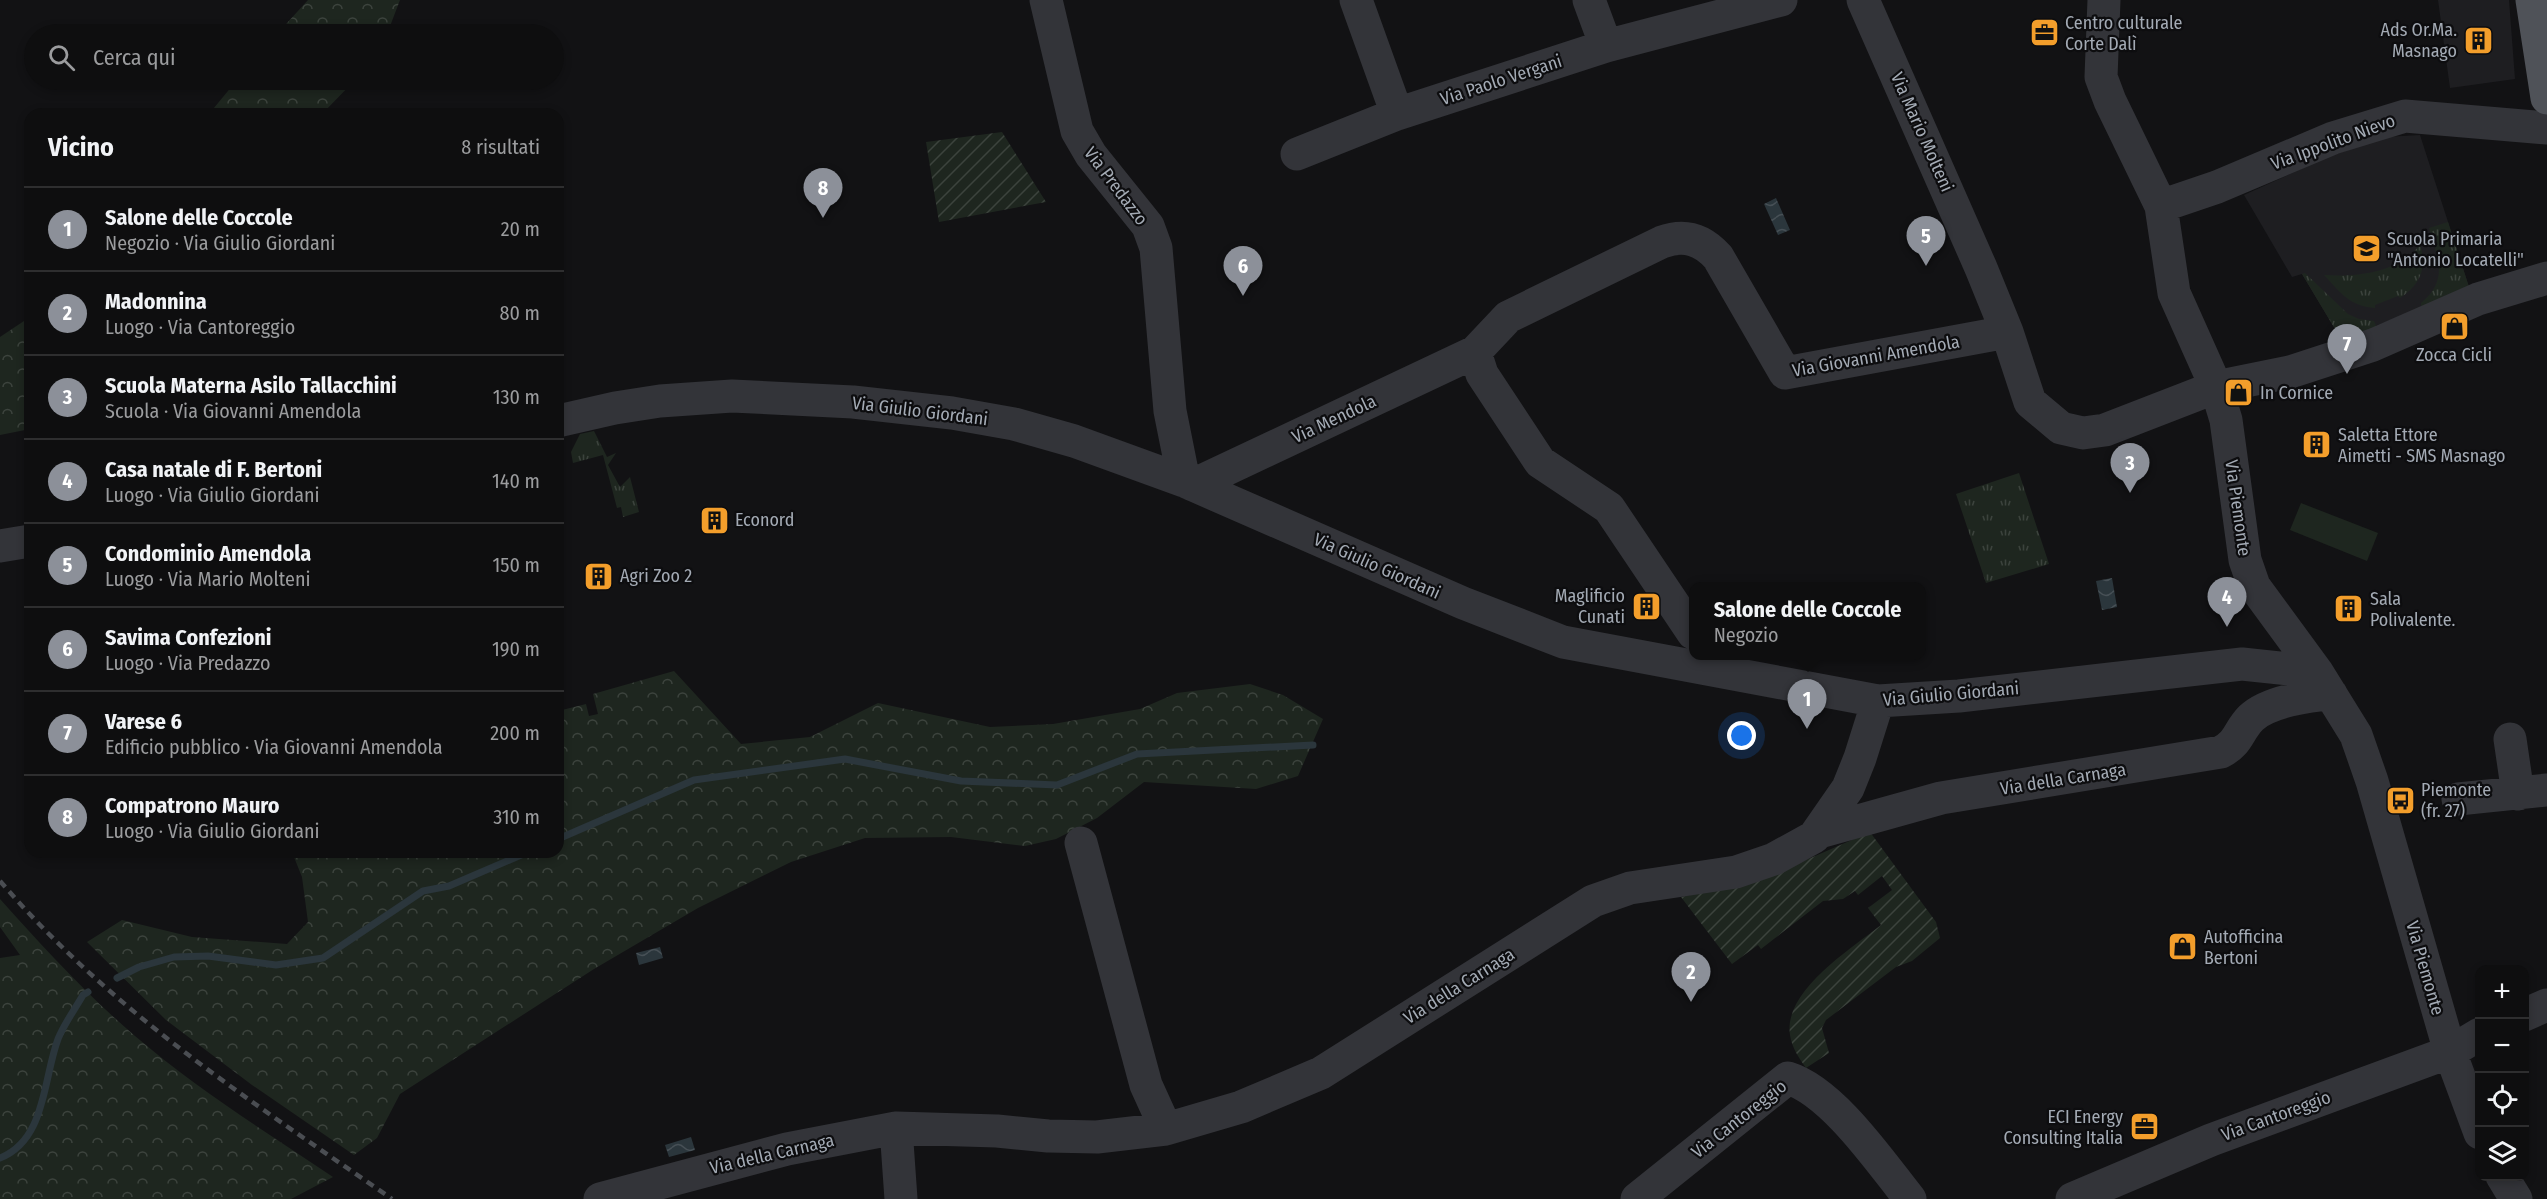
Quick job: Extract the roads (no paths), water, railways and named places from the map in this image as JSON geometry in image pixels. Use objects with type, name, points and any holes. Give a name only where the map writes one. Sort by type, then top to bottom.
[{"type":"main road","points":[[2532,0],[2547,98]]},
{"type":"street","name":"Via Predazzo","points":[[1046,0],[1077,131],[1103,172],[1148,226],[1156,248],[1170,411],[1188,483]]},
{"type":"street","points":[[1356,0],[1397,114]]},
{"type":"street","points":[[1589,0],[1606,46]]},
{"type":"street","name":"Via Paolo Vergani","points":[[1297,154],[1397,114],[1606,46],[1781,0]]},
{"type":"street","name":"Via Mario Molteni","points":[[1863,0],[1982,268],[2007,332]]},
{"type":"street","name":"Via Piemonte","points":[[2104,0],[2101,77],[2110,101],[2161,206],[2174,293],[2216,387],[2226,420],[2245,560],[2254,586],[2322,680],[2356,735],[2372,781],[2450,1052],[2478,1127]]},
{"type":"street","name":"Via Ippolito Nievo","points":[[2161,206],[2217,188],[2333,138],[2405,116],[2547,128]]},
{"type":"street","name":"Via Giovanni Amendola","points":[[1475,352],[1508,317],[1662,242],[1682,237],[1701,242],[1718,257],[1785,374],[2007,332]]},
{"type":"street","points":[[2007,332],[2030,402],[2061,428],[2083,433],[2105,430],[2216,387],[2290,372],[2364,348],[2478,299],[2547,278]]},
{"type":"street","name":"Via Mendola","points":[[1188,483],[1475,352]]},
{"type":"street","points":[[1475,352],[1482,374],[1540,462],[1609,508],[1689,627]]},
{"type":"street","name":"Via Giulio Giordani","points":[[564,421],[615,408],[660,401],[732,396],[853,402],[952,413],[1014,424],[1084,445],[1188,483],[1463,603],[1563,642],[1715,664],[1878,701],[1959,696],[2242,664],[2276,668],[2322,680]]},
{"type":"street","points":[[0,546],[24,542]]},
{"type":"street","name":"Via Giulio Giordani","points":[[2206,668],[2278,652],[2291,637]]},
{"type":"street","points":[[2276,668],[2284,674],[2290,701]]},
{"type":"street","name":"Via della Carnaga","points":[[1819,832],[1941,798],[2221,752],[2232,746],[2250,718],[2261,711],[2290,701],[2322,680]]},
{"type":"street","name":"Via della Carnaga","points":[[600,1199],[639,1192],[786,1149],[896,1128],[1097,1137],[1166,1129],[1241,1107],[1322,1073],[1593,901],[1630,888],[1736,872],[1774,859],[1814,837],[1848,788],[1878,701]]},
{"type":"street","points":[[2458,799],[2533,792],[2510,739]]},
{"type":"street","points":[[1081,843],[1146,1085],[1166,1129]]},
{"type":"street","points":[[2529,1013],[2547,1005]]},
{"type":"street","name":"Via Cantoreggio","points":[[2072,1199],[2211,1140],[2450,1052],[2475,1037]]},
{"type":"street","name":"Via Cantoreggio","points":[[1637,1199],[1788,1078],[1801,1082],[1828,1103],[1888,1169],[1910,1199]]},
{"type":"street","points":[[1041,1112],[1097,1137]]},
{"type":"street","points":[[896,1128],[901,1199]]},
{"type":"street","points":[[2505,1181],[2516,1199]]},
{"type":"water","points":[[1776,198],[1790,230],[1778,235],[1764,204]]},
{"type":"water","points":[[2112,578],[2117,607],[2102,610],[2096,581]]},
{"type":"water","points":[[660,947],[663,958],[639,965],[636,953]]},
{"type":"water","points":[[691,1137],[695,1150],[669,1157],[665,1145]]},
{"type":"waterway","points":[[564,836],[694,780],[845,759],[961,781],[1057,785],[1137,754],[1313,745]]},
{"type":"waterway","points":[[117,978],[139,967],[174,957],[208,956],[276,965],[323,958],[423,891],[449,886],[514,858]]},
{"type":"waterway","points":[[0,1158],[15,1149],[35,1123],[58,1039],[83,995],[88,992]]},
{"type":"railway","points":[[0,881],[89,973],[137,1014],[236,1090],[392,1199]]},
{"type":"place","name":"Centro culturale Corte Dalì","points":[[2044,33]]},
{"type":"place","name":"Ads Or.Ma. Masnago","points":[[2478,40]]},
{"type":"place","name":"Compatrono Mauro","points":[[823,218]]},
{"type":"place","name":"Scuola Primaria \"Antonio Locatelli\"","points":[[2366,249]]},
{"type":"place","name":"Condominio Amendola","points":[[1926,266]]},
{"type":"place","name":"Savima Confezioni","points":[[1243,296]]},
{"type":"place","name":"Zocca Cicli","points":[[2454,326]]},
{"type":"place","name":"Varese 6","points":[[2347,374]]},
{"type":"place","name":"In Cornice","points":[[2239,393]]},
{"type":"place","name":"Saletta Ettore Aimetti - SMS Masnago","points":[[2317,445]]},
{"type":"place","name":"Scuola Materna Asilo Tallacchini","points":[[2130,493]]},
{"type":"place","name":"Econord","points":[[714,520]]},
{"type":"place","name":"Agri Zoo 2","points":[[599,576]]},
{"type":"place","name":"Maglificio Cunati","points":[[1646,606]]},
{"type":"place","name":"Sala Polivalente.","points":[[2349,609]]},
{"type":"place","name":"Casa natale di F. Bertoni","points":[[2227,627]]},
{"type":"place","name":"Salone delle Coccole","points":[[1807,729]]},
{"type":"place","name":"Piemonte (fr. 27)","points":[[2400,800]]},
{"type":"place","name":"Autofficina Bertoni","points":[[2183,947]]},
{"type":"place","name":"Madonnina","points":[[1691,1002]]},
{"type":"place","name":"ECI Energy Consulting Italia","points":[[2144,1127]]}]
